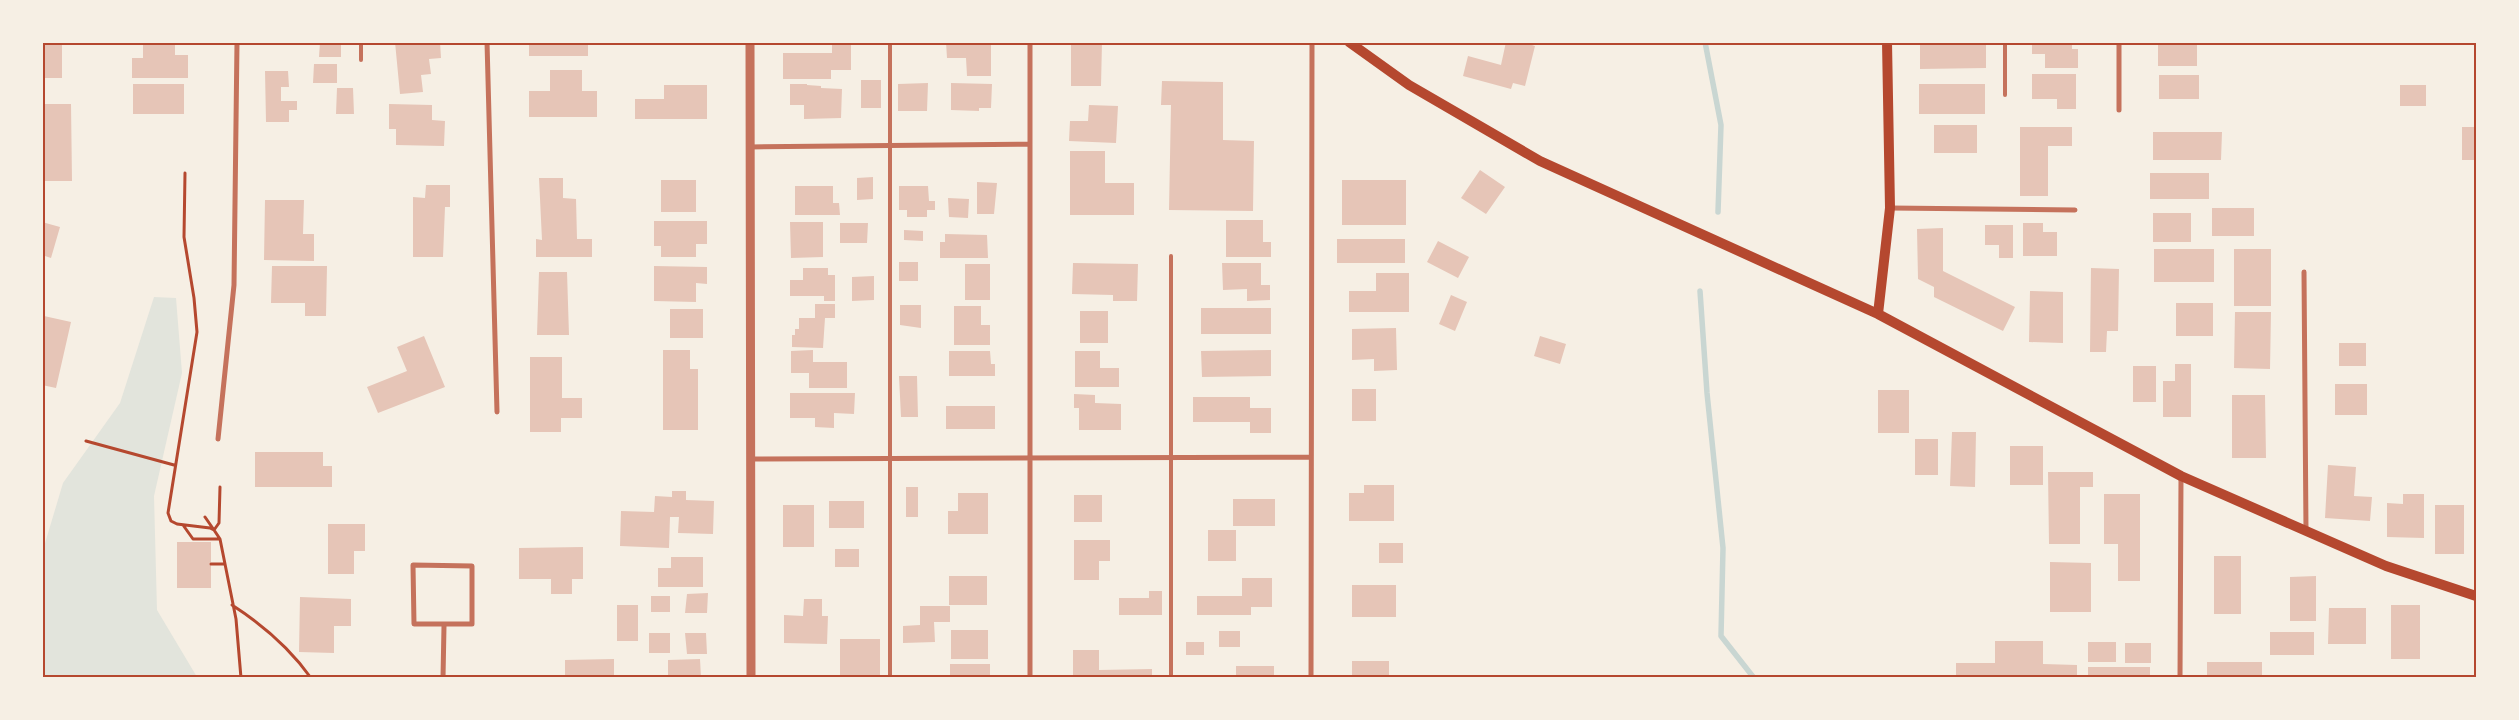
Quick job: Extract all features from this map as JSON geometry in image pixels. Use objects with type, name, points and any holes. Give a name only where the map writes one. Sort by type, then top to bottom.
[{"type":"main road","points":[[1349,42],[1409,84],[1540,161],[1878,314],[2181,476],[2386,566],[2476,596]]},
{"type":"main road","points":[[1878,314],[1890,208],[1887,42]]},
{"type":"street","points":[[218,439],[234,285],[237,42]]},
{"type":"street","points":[[487,42],[497,412]]},
{"type":"street","points":[[750,42],[751,678]]},
{"type":"street","points":[[1030,42],[1030,678]]},
{"type":"street","points":[[1312,42],[1312,678]]},
{"type":"street","points":[[2119,42],[2119,110]]},
{"type":"street","points":[[750,147],[1030,144]]},
{"type":"street","points":[[1890,208],[2075,210]]},
{"type":"street","points":[[2304,272],[2306,532]]},
{"type":"street","points":[[750,459],[890,457],[1311,457]]},
{"type":"street","points":[[2180,678],[2181,476]]},
{"type":"street","points":[[413,565],[472,566],[472,624],[444,626],[414,624],[413,565]]},
{"type":"street","points":[[443,678],[444,626]]},
{"type":"lane","points":[[361,42],[361,60]]},
{"type":"lane","points":[[890,42],[890,678]]},
{"type":"lane","points":[[2005,42],[2005,95]]},
{"type":"lane","points":[[1170,256],[1171,678]]},
{"type":"path","points":[[185,173],[184,237],[194,298],[197,332],[193,364],[174,465],[168,513],[171,521],[214,530]]},
{"type":"path","points":[[86,441],[174,465]]},
{"type":"path","points":[[214,530],[219,523],[220,487]]},
{"type":"path","points":[[204,517],[220,538],[236,619],[241,678]]},
{"type":"path","points":[[182,524],[193,539],[220,538]]},
{"type":"path","points":[[211,564],[224,564]]},
{"type":"path","points":[[232,604],[260,623],[283,643],[311,678]]},
{"type":"shaded area","points":[[154,297],[176,298],[182,373],[154,496],[157,610],[197,677],[43,678],[43,550],[63,483],[120,403]]},
{"type":"building","points":[[42,42],[62,42],[62,78],[42,78]]},
{"type":"building","points":[[143,42],[175,42],[175,55],[188,55],[188,78],[132,78],[132,58],[143,58]]},
{"type":"building","points":[[320,42],[341,42],[341,57],[319,57]]},
{"type":"building","points":[[395,42],[440,42],[441,58],[429,59],[431,74],[421,75],[423,92],[400,94]]},
{"type":"building","points":[[529,42],[588,42],[588,56],[529,56]]},
{"type":"building","points":[[832,42],[851,42],[851,70],[831,70],[831,79],[783,79],[783,53],[832,53]]},
{"type":"building","points":[[946,42],[991,42],[991,76],[967,76],[966,58],[947,58]]},
{"type":"building","points":[[1071,42],[1102,42],[1101,86],[1071,86]]},
{"type":"building","points":[[1506,42],[1523,42],[1535,46],[1525,86],[1513,83],[1511,89],[1463,76],[1468,56],[1501,65]]},
{"type":"building","points":[[1920,42],[1986,42],[1986,68],[1920,69]]},
{"type":"building","points":[[2032,42],[2072,42],[2072,49],[2078,49],[2078,68],[2045,68],[2045,54],[2032,54]]},
{"type":"building","points":[[2158,42],[2197,42],[2197,66],[2158,66]]},
{"type":"building","points":[[314,64],[337,64],[337,83],[313,83]]},
{"type":"building","points":[[550,70],[582,70],[582,91],[597,91],[597,117],[529,117],[529,91],[550,91]]},
{"type":"building","points":[[265,71],[288,71],[289,87],[281,87],[281,101],[297,101],[297,110],[289,110],[289,122],[266,122]]},
{"type":"building","points":[[2032,74],[2076,74],[2076,109],[2057,109],[2057,99],[2032,99]]},
{"type":"building","points":[[2159,75],[2199,75],[2199,99],[2159,99]]},
{"type":"building","points":[[861,80],[881,80],[881,108],[861,108]]},
{"type":"building","points":[[1162,81],[1223,82],[1223,140],[1254,141],[1253,211],[1169,210],[1171,105],[1161,105]]},
{"type":"building","points":[[928,83],[927,111],[898,111],[898,84]]},
{"type":"building","points":[[951,83],[992,84],[991,108],[979,108],[979,111],[951,110]]},
{"type":"building","points":[[133,84],[184,84],[184,114],[133,114]]},
{"type":"building","points":[[790,84],[807,84],[821,86],[821,88],[842,89],[841,118],[804,119],[804,105],[790,105]]},
{"type":"building","points":[[1919,84],[1985,84],[1985,114],[1919,114]]},
{"type":"building","points":[[664,85],[707,85],[707,119],[635,119],[635,99],[664,99]]},
{"type":"building","points":[[2400,85],[2426,85],[2426,106],[2400,106]]},
{"type":"building","points":[[337,88],[353,88],[354,114],[336,114]]},
{"type":"building","points":[[42,104],[71,104],[72,181],[42,181]]},
{"type":"building","points":[[389,104],[432,105],[432,120],[445,121],[444,146],[396,145],[396,129],[389,129]]},
{"type":"building","points":[[1089,105],[1118,106],[1116,143],[1069,141],[1070,121],[1088,121]]},
{"type":"building","points":[[1934,125],[1977,125],[1977,153],[1934,153]]},
{"type":"building","points":[[2020,127],[2072,127],[2072,146],[2048,146],[2048,196],[2020,196]]},
{"type":"building","points":[[2462,127],[2476,127],[2476,160],[2462,160]]},
{"type":"building","points":[[2153,132],[2222,132],[2221,160],[2153,160]]},
{"type":"building","points":[[1070,151],[1105,151],[1105,183],[1134,183],[1134,215],[1070,215]]},
{"type":"building","points":[[1480,170],[1505,187],[1486,214],[1461,198]]},
{"type":"building","points":[[2150,173],[2209,173],[2209,199],[2150,199]]},
{"type":"building","points":[[873,177],[873,199],[857,200],[857,178]]},
{"type":"building","points":[[539,178],[563,178],[563,198],[576,199],[577,239],[592,239],[592,257],[536,257],[536,239],[542,240]]},
{"type":"building","points":[[661,180],[696,180],[696,212],[661,212]]},
{"type":"building","points":[[1342,180],[1406,180],[1406,225],[1342,225]]},
{"type":"building","points":[[977,182],[997,183],[994,214],[977,214]]},
{"type":"building","points":[[426,185],[450,185],[450,207],[445,207],[443,257],[413,257],[413,197],[425,198]]},
{"type":"building","points":[[795,186],[833,186],[833,203],[839,203],[840,215],[795,215]]},
{"type":"building","points":[[899,186],[928,186],[929,201],[935,201],[935,210],[927,210],[927,217],[907,217],[907,210],[899,210]]},
{"type":"building","points":[[948,198],[969,199],[968,218],[949,217]]},
{"type":"building","points":[[265,200],[304,200],[303,234],[314,234],[314,261],[264,260]]},
{"type":"building","points":[[2212,208],[2254,208],[2254,236],[2212,236]]},
{"type":"building","points":[[2153,213],[2191,213],[2191,242],[2153,242]]},
{"type":"building","points":[[1226,220],[1263,220],[1263,242],[1271,242],[1271,257],[1226,257]]},
{"type":"building","points":[[654,221],[707,221],[707,244],[696,244],[696,257],[661,257],[661,246],[654,246]]},
{"type":"building","points":[[42,222],[60,227],[51,258],[42,255]]},
{"type":"building","points":[[790,222],[823,222],[823,257],[791,258]]},
{"type":"building","points":[[840,223],[868,223],[867,243],[840,243]]},
{"type":"building","points":[[2023,223],[2043,223],[2043,232],[2057,232],[2057,256],[2023,256]]},
{"type":"building","points":[[1985,225],[2013,225],[2013,258],[1999,258],[1999,245],[1985,245]]},
{"type":"building","points":[[1943,228],[1943,271],[2015,307],[2003,331],[1934,297],[1934,287],[1918,279],[1917,229]]},
{"type":"building","points":[[904,230],[923,231],[923,241],[904,240]]},
{"type":"building","points":[[945,234],[987,235],[988,258],[940,258],[940,242],[945,242]]},
{"type":"building","points":[[1337,239],[1405,239],[1405,263],[1337,263]]},
{"type":"building","points":[[1438,241],[1469,257],[1458,278],[1427,262]]},
{"type":"building","points":[[2154,249],[2214,249],[2214,282],[2154,282]]},
{"type":"building","points":[[2234,249],[2271,249],[2271,306],[2234,306]]},
{"type":"building","points":[[899,262],[918,262],[918,281],[899,281]]},
{"type":"building","points":[[1073,263],[1138,264],[1137,301],[1113,301],[1113,295],[1072,294]]},
{"type":"building","points":[[1222,263],[1261,263],[1261,285],[1270,285],[1270,300],[1247,301],[1247,289],[1223,290]]},
{"type":"building","points":[[965,264],[990,264],[990,300],[965,300]]},
{"type":"building","points":[[272,266],[327,266],[326,316],[305,316],[305,303],[271,303]]},
{"type":"building","points":[[654,266],[707,267],[707,284],[696,283],[696,302],[654,301]]},
{"type":"building","points":[[803,268],[828,268],[828,275],[835,275],[835,301],[824,301],[824,296],[790,296],[790,280],[803,280]]},
{"type":"building","points":[[2091,268],[2119,269],[2118,331],[2107,331],[2106,352],[2090,352]]},
{"type":"building","points":[[539,272],[567,272],[569,335],[537,335]]},
{"type":"building","points":[[1376,273],[1409,273],[1409,312],[1349,312],[1349,291],[1376,291]]},
{"type":"building","points":[[874,276],[874,300],[852,301],[852,277]]},
{"type":"building","points":[[2030,291],[2063,292],[2063,343],[2029,342]]},
{"type":"building","points":[[1451,295],[1467,302],[1455,331],[1439,324]]},
{"type":"building","points":[[2176,303],[2213,303],[2213,336],[2176,336]]},
{"type":"building","points":[[815,304],[835,304],[835,318],[825,318],[823,348],[792,347],[792,335],[795,335],[795,329],[799,329],[799,318],[815,318]]},
{"type":"building","points":[[900,305],[921,305],[921,328],[900,325]]},
{"type":"building","points":[[954,306],[981,306],[981,325],[990,325],[990,345],[954,345]]},
{"type":"building","points":[[1201,308],[1271,308],[1271,334],[1201,334]]},
{"type":"building","points":[[670,309],[703,309],[703,338],[670,338]]},
{"type":"building","points":[[1080,311],[1108,311],[1108,343],[1080,343]]},
{"type":"building","points":[[2235,312],[2271,312],[2270,369],[2234,368]]},
{"type":"building","points":[[44,316],[71,322],[56,388],[42,385]]},
{"type":"building","points":[[1396,328],[1397,370],[1374,371],[1374,359],[1352,360],[1352,329]]},
{"type":"building","points":[[424,336],[445,387],[378,413],[367,387],[407,371],[397,347]]},
{"type":"building","points":[[1540,336],[1566,344],[1560,364],[1534,356]]},
{"type":"building","points":[[2339,343],[2366,343],[2366,366],[2339,366]]},
{"type":"building","points":[[663,350],[690,350],[690,369],[698,369],[698,430],[663,430]]},
{"type":"building","points":[[813,350],[813,362],[847,362],[847,388],[809,388],[809,373],[791,373],[791,351]]},
{"type":"building","points":[[1271,350],[1271,376],[1202,377],[1201,351]]},
{"type":"building","points":[[949,351],[990,351],[991,364],[995,364],[995,376],[949,376]]},
{"type":"building","points":[[1075,351],[1100,351],[1100,368],[1119,368],[1119,387],[1075,387]]},
{"type":"building","points":[[530,357],[562,357],[562,398],[582,398],[582,418],[561,418],[561,432],[530,432]]},
{"type":"building","points":[[2175,364],[2191,364],[2191,417],[2163,417],[2163,381],[2175,381]]},
{"type":"building","points":[[2133,366],[2156,366],[2156,402],[2133,402]]},
{"type":"building","points":[[899,376],[917,376],[918,417],[901,417]]},
{"type":"building","points":[[2335,384],[2367,384],[2367,415],[2335,415]]},
{"type":"building","points":[[1352,389],[1376,389],[1376,421],[1352,421]]},
{"type":"building","points":[[1878,390],[1909,390],[1909,433],[1878,433]]},
{"type":"building","points":[[790,393],[855,393],[854,414],[834,413],[834,428],[815,427],[815,418],[790,418]]},
{"type":"building","points":[[1074,394],[1095,395],[1095,403],[1121,404],[1121,430],[1079,430],[1079,408],[1074,408]]},
{"type":"building","points":[[2232,395],[2265,395],[2266,458],[2232,458]]},
{"type":"building","points":[[1193,397],[1250,397],[1250,408],[1271,408],[1271,433],[1250,433],[1250,422],[1193,422]]},
{"type":"building","points":[[946,406],[995,406],[995,429],[946,429]]},
{"type":"building","points":[[1952,432],[1976,432],[1975,487],[1950,486]]},
{"type":"building","points":[[1915,439],[1938,439],[1938,475],[1915,475]]},
{"type":"building","points":[[2010,446],[2043,446],[2043,485],[2010,485]]},
{"type":"building","points":[[255,452],[323,452],[323,466],[332,466],[332,487],[255,487]]},
{"type":"building","points":[[2328,465],[2356,467],[2354,496],[2372,497],[2370,521],[2325,518]]},
{"type":"building","points":[[2048,472],[2093,472],[2093,487],[2080,487],[2080,544],[2049,544]]},
{"type":"building","points":[[1364,485],[1394,485],[1394,521],[1349,521],[1349,493],[1364,493]]},
{"type":"building","points":[[906,487],[918,487],[918,517],[906,517]]},
{"type":"building","points":[[672,491],[686,491],[686,500],[714,501],[713,534],[678,533],[679,517],[670,517],[669,548],[620,546],[621,511],[654,512],[655,496],[672,497]]},
{"type":"building","points":[[958,493],[988,493],[988,534],[948,534],[948,511],[958,511]]},
{"type":"building","points":[[2104,494],[2140,494],[2140,581],[2118,581],[2118,544],[2104,544]]},
{"type":"building","points":[[2403,494],[2424,494],[2424,538],[2387,537],[2387,503],[2403,504]]},
{"type":"building","points":[[1074,495],[1102,495],[1102,522],[1074,522]]},
{"type":"building","points":[[1233,499],[1275,499],[1275,526],[1233,526]]},
{"type":"building","points":[[829,501],[864,501],[864,528],[829,528]]},
{"type":"building","points":[[783,505],[814,505],[814,547],[783,547]]},
{"type":"building","points":[[2435,505],[2464,505],[2464,554],[2435,554]]},
{"type":"building","points":[[328,524],[365,524],[365,551],[354,551],[354,574],[328,574]]},
{"type":"building","points":[[1208,530],[1236,530],[1236,561],[1208,561]]},
{"type":"building","points":[[1074,540],[1110,540],[1110,561],[1099,561],[1099,580],[1074,580]]},
{"type":"building","points":[[177,542],[211,542],[211,588],[177,588]]},
{"type":"building","points":[[1379,543],[1403,543],[1403,563],[1379,563]]},
{"type":"building","points":[[583,547],[583,579],[572,579],[572,594],[551,594],[551,579],[519,579],[519,548]]},
{"type":"building","points":[[835,549],[859,549],[859,567],[835,567]]},
{"type":"building","points":[[2214,556],[2241,556],[2241,614],[2214,614]]},
{"type":"building","points":[[671,557],[703,557],[703,587],[658,587],[658,568],[671,568]]},
{"type":"building","points":[[2050,562],[2091,563],[2091,612],[2050,612]]},
{"type":"building","points":[[949,576],[987,576],[987,605],[949,605]]},
{"type":"building","points":[[2316,576],[2316,621],[2290,621],[2290,577]]},
{"type":"building","points":[[1242,578],[1272,578],[1272,607],[1251,607],[1251,615],[1197,615],[1197,596],[1242,596]]},
{"type":"building","points":[[1352,585],[1396,585],[1396,617],[1352,617]]},
{"type":"building","points":[[1149,591],[1162,591],[1162,615],[1119,615],[1119,598],[1149,598]]},
{"type":"building","points":[[708,593],[707,613],[685,613],[687,594]]},
{"type":"building","points":[[651,596],[670,596],[670,612],[651,612]]},
{"type":"building","points":[[300,597],[351,599],[351,626],[334,626],[334,653],[299,652]]},
{"type":"building","points":[[804,599],[822,599],[822,616],[828,616],[827,644],[784,643],[784,615],[803,616]]},
{"type":"building","points":[[617,605],[638,605],[638,641],[617,641]]},
{"type":"building","points":[[2391,605],[2420,605],[2420,659],[2391,659]]},
{"type":"building","points":[[920,606],[950,606],[950,622],[934,622],[935,642],[903,643],[903,626],[920,625]]},
{"type":"building","points":[[2329,608],[2366,608],[2366,644],[2328,644]]},
{"type":"building","points":[[951,630],[988,630],[988,659],[951,659]]},
{"type":"building","points":[[1219,631],[1240,631],[1240,647],[1219,647]]},
{"type":"building","points":[[2270,632],[2314,632],[2314,655],[2270,655]]},
{"type":"building","points":[[649,633],[670,633],[670,653],[649,653]]},
{"type":"building","points":[[685,633],[706,633],[707,654],[687,654]]},
{"type":"building","points":[[840,639],[880,639],[880,678],[840,678]]},
{"type":"building","points":[[1995,641],[2043,641],[2043,664],[2077,665],[2077,678],[1956,678],[1956,663],[1995,663]]},
{"type":"building","points":[[1186,642],[1204,642],[1204,655],[1186,655]]},
{"type":"building","points":[[2088,642],[2116,642],[2116,662],[2088,662]]},
{"type":"building","points":[[2125,643],[2151,643],[2151,663],[2125,663]]},
{"type":"building","points":[[1073,650],[1099,650],[1099,670],[1152,669],[1152,678],[1073,678]]},
{"type":"building","points":[[614,659],[614,678],[565,678],[565,660]]},
{"type":"building","points":[[700,659],[701,678],[668,678],[668,660]]},
{"type":"building","points":[[1352,661],[1389,661],[1389,676],[1352,676]]},
{"type":"building","points":[[2207,662],[2262,662],[2262,678],[2207,678]]},
{"type":"building","points":[[950,664],[990,664],[990,678],[950,678]]},
{"type":"building","points":[[1236,666],[1274,666],[1274,678],[1236,678]]},
{"type":"building","points":[[2088,667],[2150,667],[2150,678],[2088,678]]},
{"type":"waterway","points":[[1705,42],[1721,125],[1718,212]]},
{"type":"waterway","points":[[1700,291],[1707,393],[1723,548],[1721,636],[1754,678]]}]
